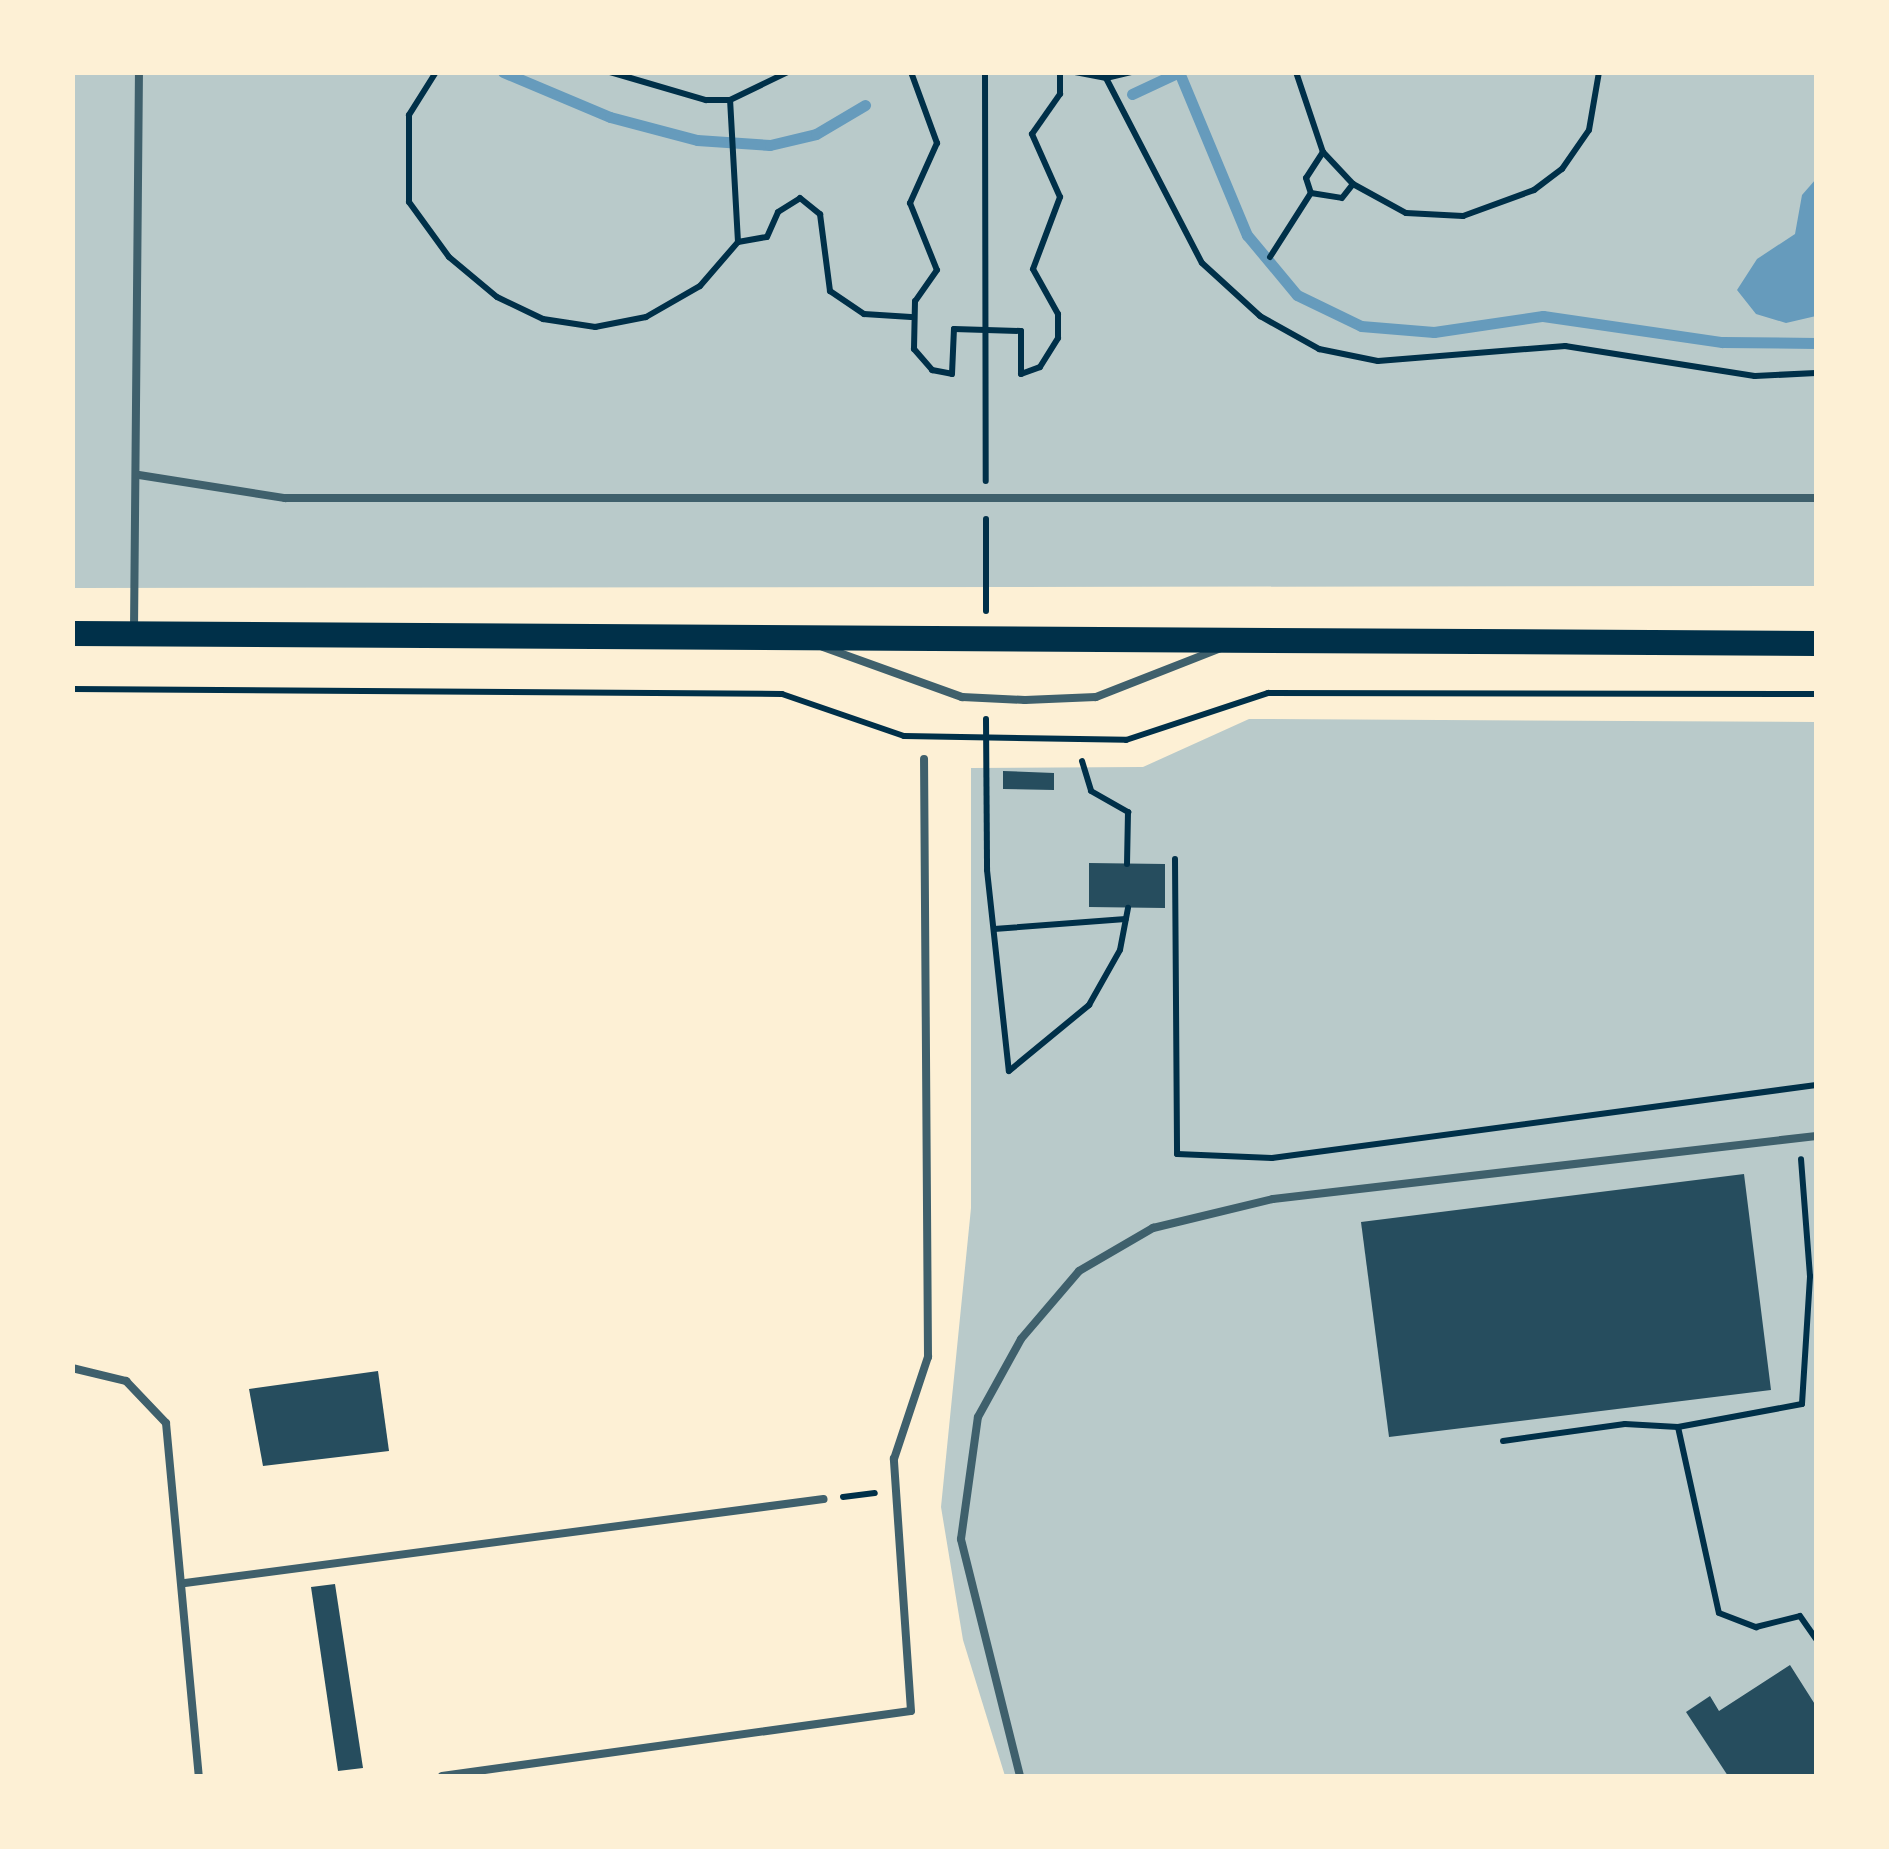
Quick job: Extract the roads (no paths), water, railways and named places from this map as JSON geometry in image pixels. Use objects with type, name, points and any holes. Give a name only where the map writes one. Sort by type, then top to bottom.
[{"type":"main road","points":[[72,633],[1230,645],[1816,643]]},
{"type":"lane","points":[[134,635],[139,475],[139,72]]},
{"type":"lane","points":[[139,475],[285,498],[1816,498]]},
{"type":"lane","points":[[796,638],[962,697],[1025,700],[1096,696],[1230,645]]},
{"type":"lane","points":[[442,1776],[911,1711],[894,1459],[928,1357],[924,759]]},
{"type":"lane","points":[[1020,1776],[960,1539],[978,1417],[1020,1339],[1079,1270],[1153,1228],[1273,1199],[1816,1136]]},
{"type":"lane","points":[[72,1368],[126,1381],[166,1422],[185,1583],[199,1776]]},
{"type":"lane","points":[[185,1583],[824,1499]]},
{"type":"water","points":[[1816,179],[1816,316],[1786,323],[1756,314],[1737,290],[1757,259],[1795,234],[1802,195]]},
{"type":"waterway","points":[[503,72],[610,117],[697,140],[770,145],[816,134],[865,105]]},
{"type":"waterway","points":[[1179,72],[1247,235],[1297,295],[1361,326],[1434,332],[1543,316],[1722,342],[1816,343]]},
{"type":"waterway","points":[[1132,94],[1179,72]]}]
